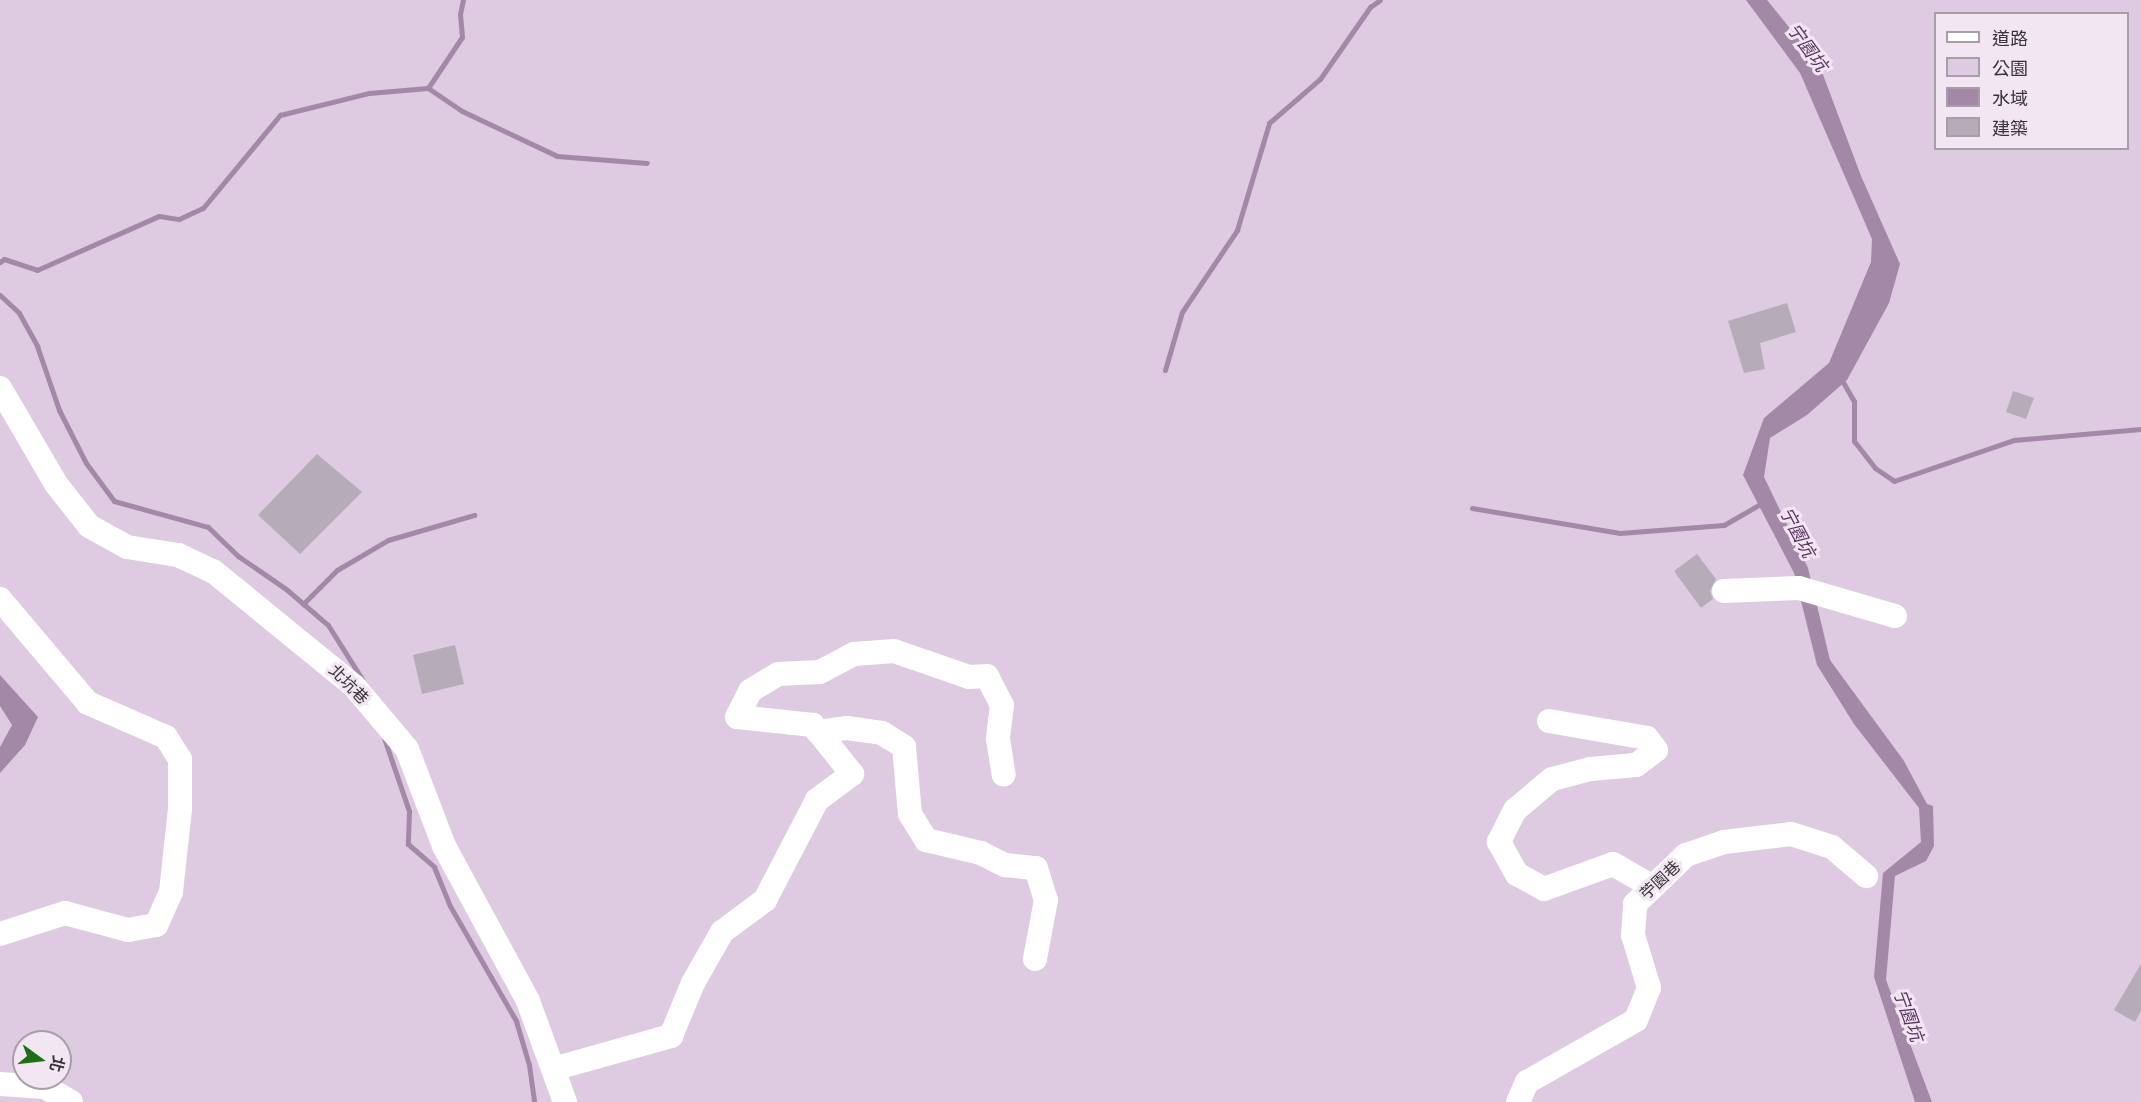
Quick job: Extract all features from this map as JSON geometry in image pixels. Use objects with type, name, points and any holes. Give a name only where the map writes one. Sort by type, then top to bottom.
[{"type":"street","name":"北坑巷","points":[[0,388],[56,484],[89,526],[127,547],[178,555],[213,571],[354,686],[407,749],[444,846],[528,1002],[565,1102]]},
{"type":"street","points":[[1724,591],[1798,588],[1895,616]]},
{"type":"street","points":[[0,599],[88,704],[166,737],[180,759],[179,839],[171,892],[156,925],[128,930],[65,913],[0,934]]},
{"type":"street","points":[[553,1069],[671,1036],[693,983],[722,932],[765,900],[817,800],[852,774],[813,725],[737,717],[750,691],[778,674],[820,672],[854,654],[894,651],[969,677],[987,676],[1002,705],[998,739],[1004,775]]},
{"type":"street","points":[[1550,721],[1647,738],[1656,750],[1636,765],[1590,770],[1552,779],[1515,810],[1499,842],[1516,874],[1544,889],[1614,864],[1653,887]]},
{"type":"street","points":[[818,732],[848,728],[882,733],[904,747],[910,814],[926,840],[981,853],[1005,865],[1036,868],[1046,900],[1035,959]]},
{"type":"street","name":"苧園巷","points":[[1518,1102],[1527,1082],[1636,1020],[1649,988],[1633,935],[1635,904],[1686,855],[1724,842],[1791,834],[1832,847],[1866,876]]},
{"type":"street","points":[[0,1084],[45,1087],[71,1102]]},
{"type":"green space","points":[[0,0],[2141,0],[2141,1102],[0,1102]]},
{"type":"water","points":[[1746,0],[1767,0],[1819,64],[1861,176],[1900,264],[1889,303],[1847,380],[1807,415],[1770,438],[1764,477],[1808,568],[1830,660],[1904,761],[1927,804],[1933,806],[1934,846],[1926,861],[1895,876],[1886,980],[1932,1102],[1915,1102],[1874,977],[1883,873],[1921,842],[1919,808],[1854,724],[1817,665],[1794,573],[1743,475],[1764,418],[1829,363],[1871,262],[1872,239],[1800,73]]},
{"type":"water","points":[[0,675],[38,717],[25,745],[0,773],[0,747],[12,725],[0,706]]},
{"type":"building","points":[[1787,303],[1796,332],[1760,343],[1765,369],[1744,373],[1728,321]]},
{"type":"building","points":[[2013,391],[2034,398],[2026,419],[2006,412]]},
{"type":"building","points":[[317,454],[362,492],[300,554],[258,515]]},
{"type":"building","points":[[1697,554],[1716,579],[1710,591],[1713,599],[1701,608],[1674,571]]},
{"type":"building","points":[[455,645],[464,684],[422,694],[413,655]]},
{"type":"building","points":[[2141,964],[2141,1011],[2135,1022],[2114,1010]]},
{"type":"waterway","points":[[0,262],[4,259],[37,270],[159,216],[179,219],[203,208],[280,115],[369,93],[428,88],[462,37],[460,14],[463,0]]},
{"type":"waterway","points":[[1165,370],[1182,312],[1237,230],[1269,123],[1320,79],[1370,7],[1380,0]]},
{"type":"waterway","points":[[428,88],[462,111],[557,156],[647,163]]},
{"type":"waterway","points":[[0,295],[19,313],[37,346],[59,410],[86,463],[114,501],[208,527],[238,556],[286,589],[328,625],[362,679]]},
{"type":"waterway","points":[[1840,377],[1854,401],[1854,441],[1875,468],[1894,481],[2014,440],[2141,429]]},
{"type":"waterway","points":[[1472,508],[1620,533],[1724,525],[1762,503]]},
{"type":"waterway","points":[[303,604],[337,570],[388,540],[474,515]]},
{"type":"waterway","points":[[384,738],[409,811],[408,844],[434,867],[450,906],[516,1021],[529,1065],[534,1102]]},
{"type":"water label","name":"宁園坑","points":[[1808,47]]},
{"type":"water label","name":"宁園坑","points":[[1798,532]]},
{"type":"water label","name":"宁園坑","points":[[1909,1015]]}]
